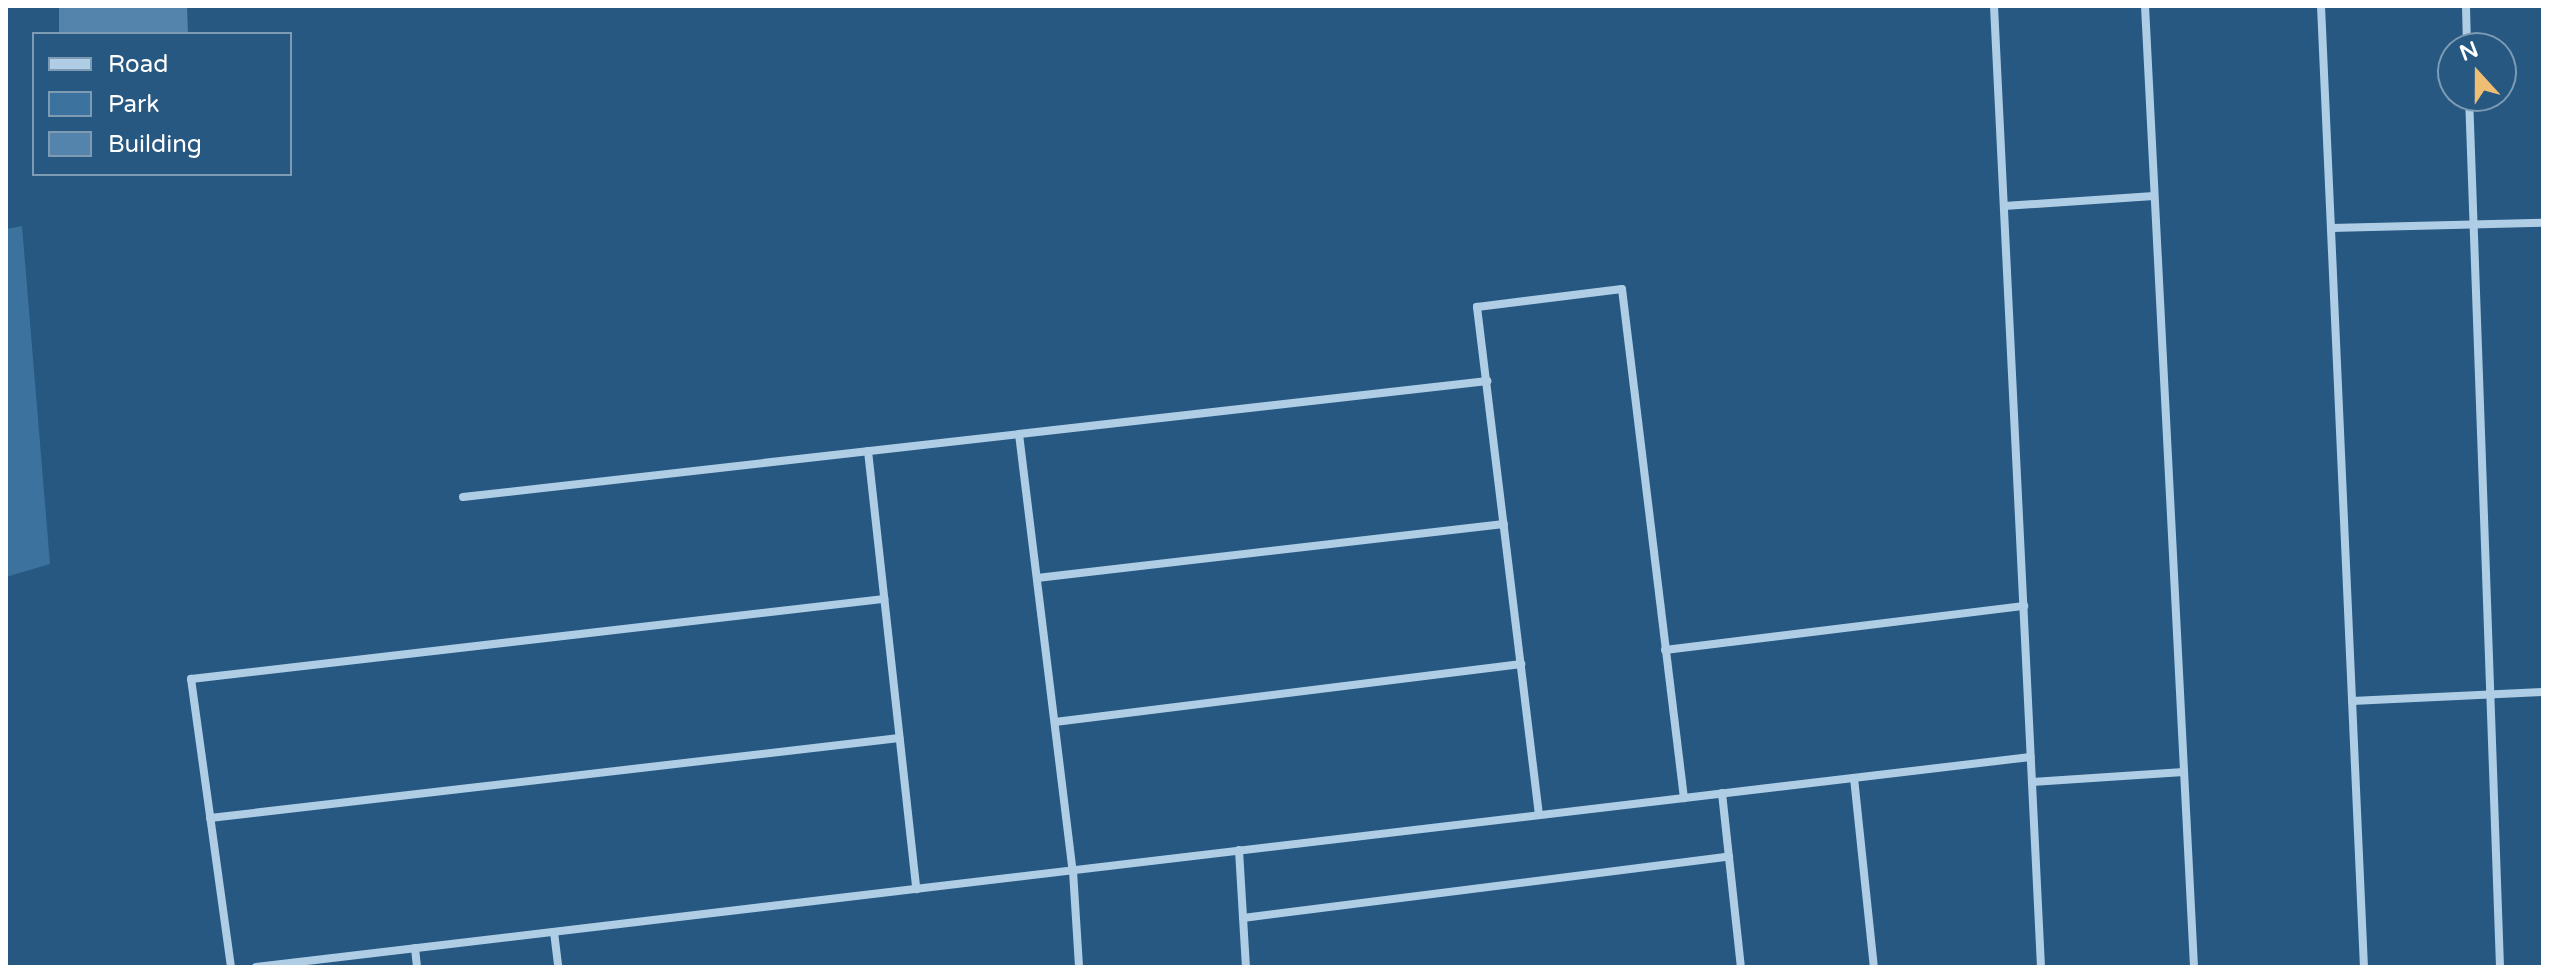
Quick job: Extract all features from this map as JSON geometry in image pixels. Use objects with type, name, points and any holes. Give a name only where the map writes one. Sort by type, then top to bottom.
[{"type":"street","points":[[1994,6],[2041,967]]},
{"type":"street","points":[[2145,6],[2194,967]]},
{"type":"street","points":[[2321,6],[2364,967]]},
{"type":"street","points":[[2466,6],[2467,32]]},
{"type":"street","points":[[2470,112],[2500,967]]},
{"type":"street","points":[[2004,206],[2154,196]]},
{"type":"street","points":[[2331,228],[2543,223]]},
{"type":"street","points":[[1539,815],[1477,307],[1622,289],[1684,798]]},
{"type":"street","points":[[463,497],[1487,381]]},
{"type":"street","points":[[1019,434],[1073,871],[1079,967]]},
{"type":"street","points":[[868,451],[916,889]]},
{"type":"street","points":[[1037,578],[1504,524]]},
{"type":"street","points":[[231,967],[191,679],[884,599]]},
{"type":"street","points":[[1665,650],[2024,606]]},
{"type":"street","points":[[1055,722],[1521,664]]},
{"type":"street","points":[[2352,701],[2543,692]]},
{"type":"street","points":[[210,818],[899,738]]},
{"type":"street","points":[[256,967],[2031,757]]},
{"type":"street","points":[[2032,782],[2184,772]]},
{"type":"street","points":[[1854,778],[1874,967]]},
{"type":"street","points":[[1722,793],[1741,967]]},
{"type":"street","points":[[1239,850],[1246,967]]},
{"type":"street","points":[[1243,918],[1729,857]]},
{"type":"street","points":[[554,932],[558,967]]},
{"type":"street","points":[[415,948],[417,967]]},
{"type":"green space","points":[[22,226],[50,564],[6,577],[6,229]]},
{"type":"building","points":[[59,6],[187,6],[188,32],[59,32]]}]
